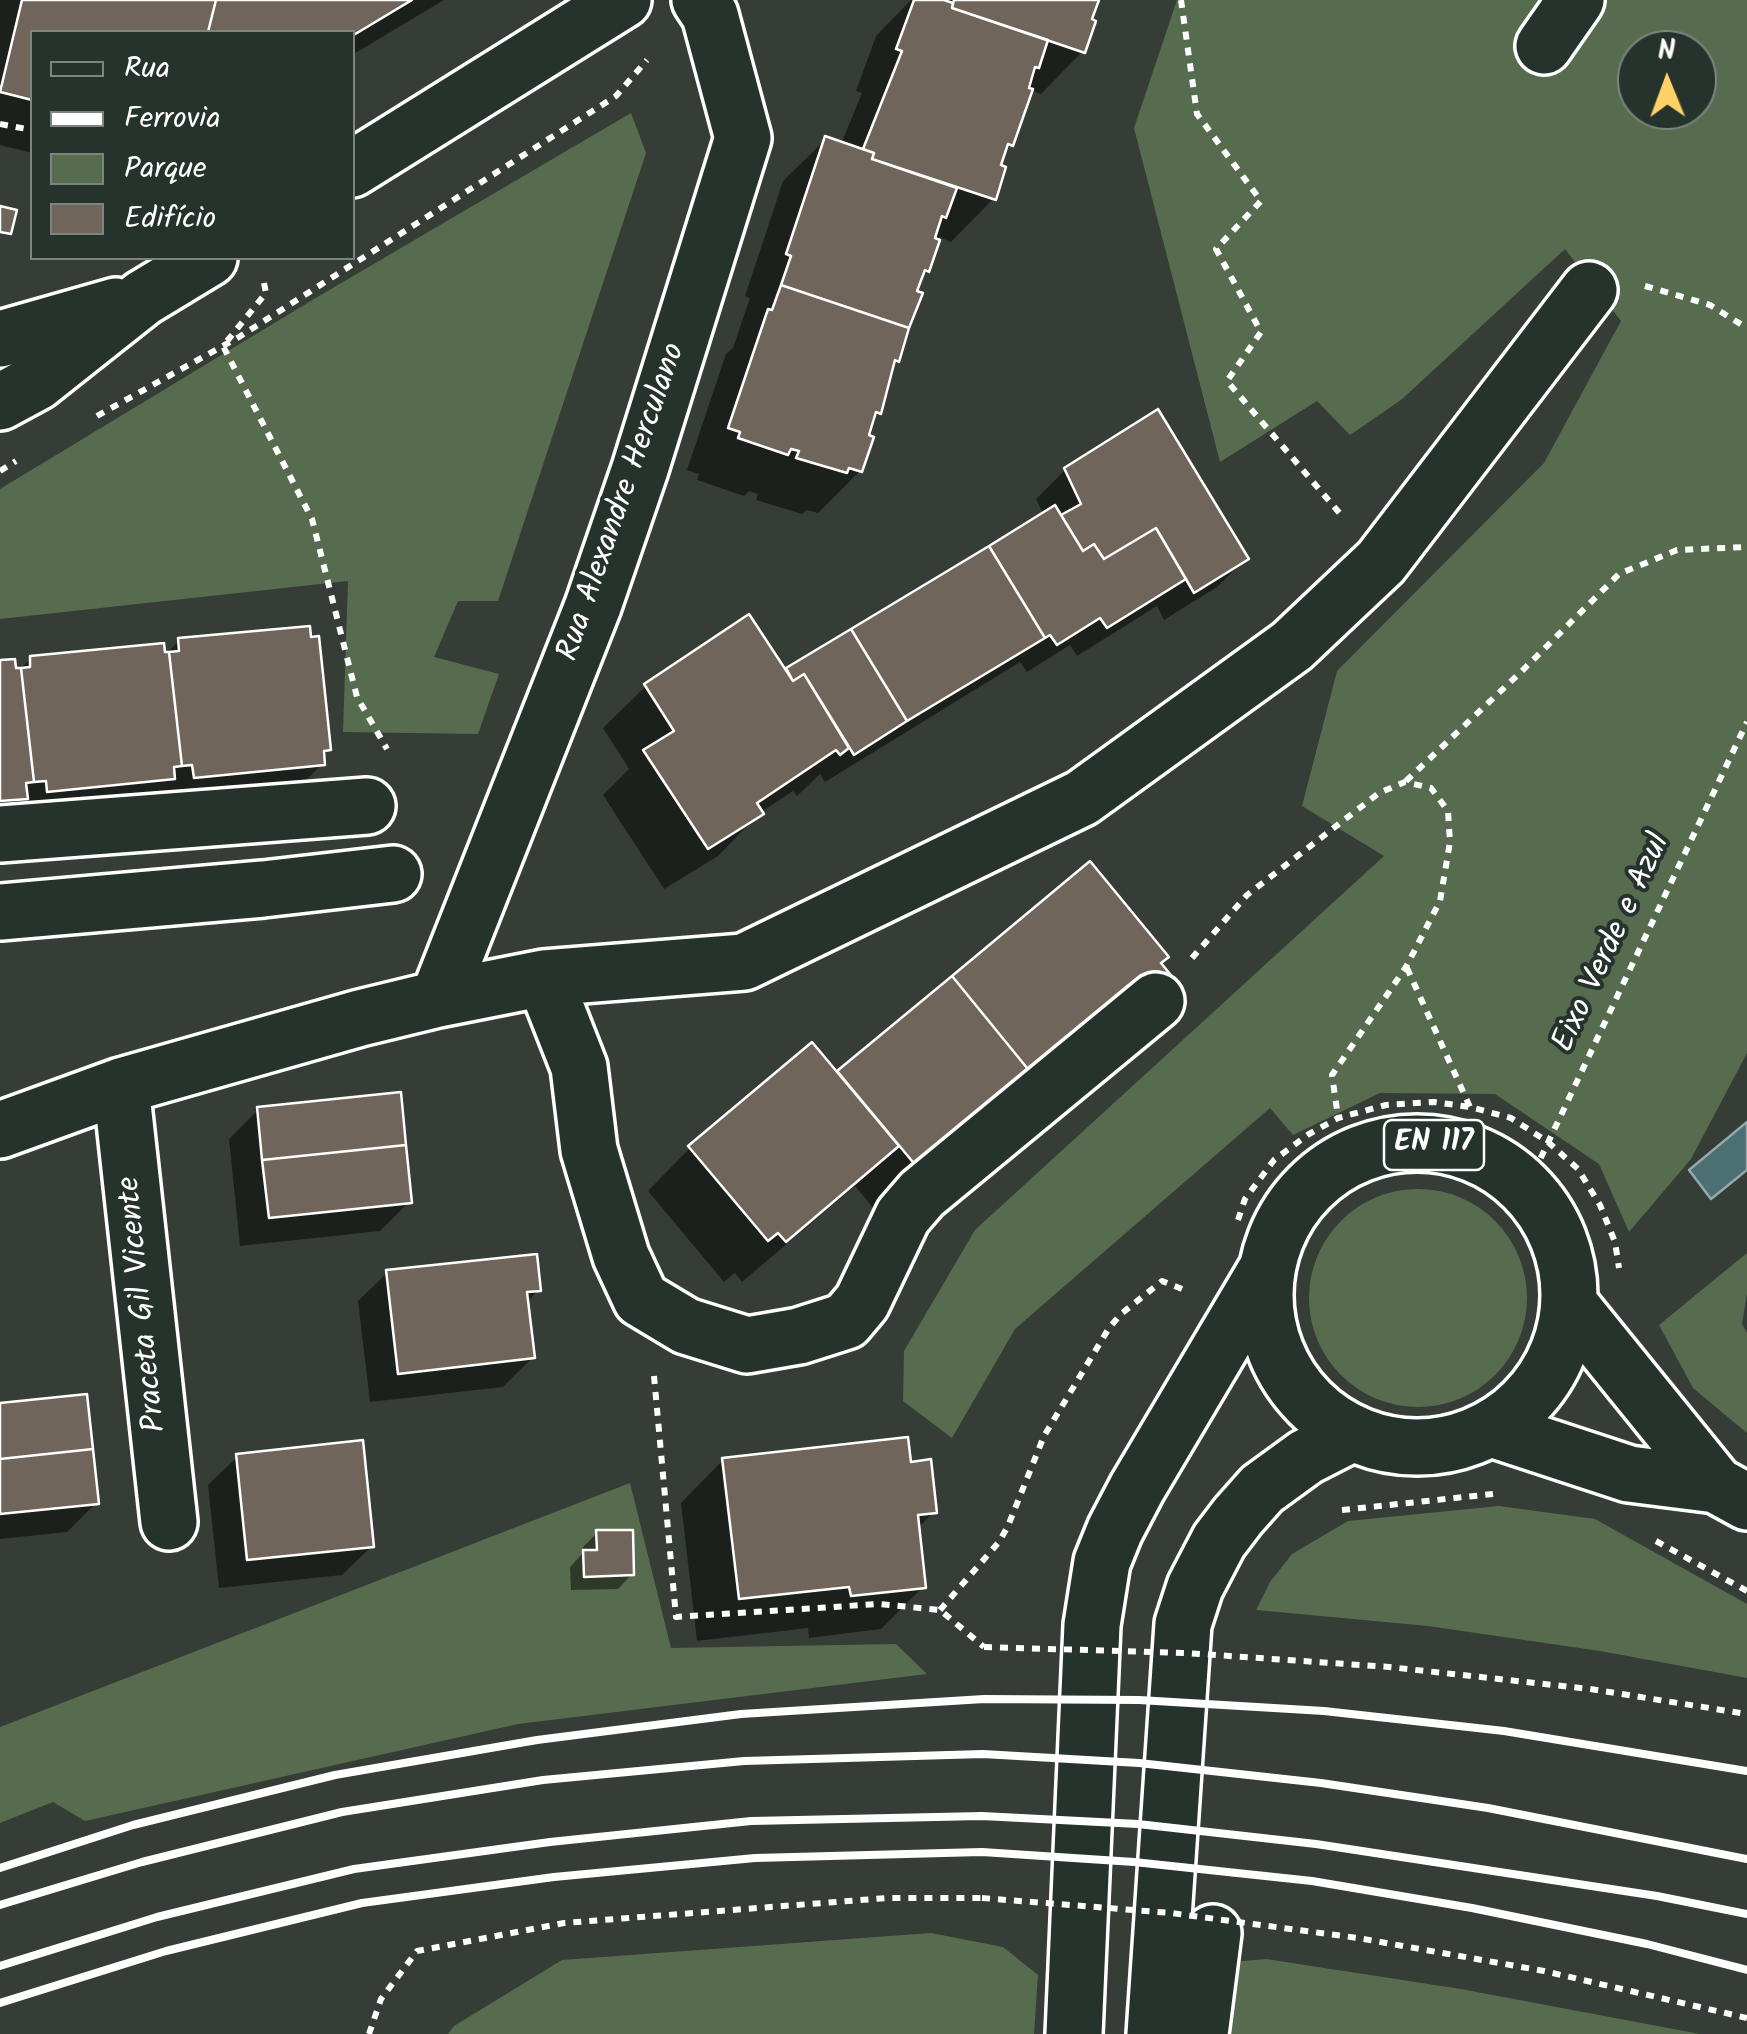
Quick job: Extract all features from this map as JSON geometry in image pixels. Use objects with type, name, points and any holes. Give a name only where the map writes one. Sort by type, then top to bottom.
[{"type":"street","points":[[355,166],[623,0]]},
{"type":"street","points":[[1544,46],[1576,0]]},
{"type":"street","name":"Rua Alexandre Herculano","points":[[438,998],[593,606],[743,138],[705,7]]},
{"type":"street","points":[[0,402],[37,382],[143,298],[206,260]]},
{"type":"street","points":[[0,1130],[121,1086],[438,998],[544,978],[744,962],[1082,798],[1292,646],[1381,562],[1589,290]]},
{"type":"street","points":[[0,339],[143,298]]},
{"type":"street","points":[[0,834],[381,785]]},
{"type":"street","points":[[0,912],[393,874]]},
{"type":"street","points":[[544,978],[579,1066],[589,1150],[622,1256],[641,1298],[686,1326],[747,1346],[799,1336],[846,1321],[862,1302],[903,1216],[922,1194],[1156,1000]]},
{"type":"street","name":"Praceta Gil Vicente","points":[[121,1086],[168,1522]]},
{"type":"street","name":"EN 117","points":[[1074,2034],[1092,1625],[1102,1562],[1249,1253],[1294,1203],[1353,1156],[1418,1141],[1538,1164],[1562,1242],[1570,1306],[1558,1355],[1531,1398],[1492,1429],[1446,1445],[1398,1447],[1353,1433],[1312,1406],[1282,1367],[1249,1253]]},
{"type":"street","points":[[1570,1306],[1731,1493]]},
{"type":"street","points":[[1492,1429],[1628,1474],[1731,1493]]},
{"type":"street","points":[[1155,2034],[1184,1624],[1195,1587],[1219,1541],[1262,1489],[1306,1457],[1353,1433]]},
{"type":"street","points":[[1200,2034],[1213,1933]]},
{"type":"path","points":[[1180,0],[1197,114],[1261,201],[1216,250],[1261,332],[1228,381],[1381,562]]},
{"type":"path","points":[[86,422],[223,346],[616,96],[668,34],[705,7]]},
{"type":"path","points":[[0,124],[30,130]]},
{"type":"path","points":[[223,346],[266,293],[262,275]]},
{"type":"path","points":[[1589,290],[1642,286],[1710,305],[1747,328]]},
{"type":"path","points":[[223,346],[312,519],[381,785]]},
{"type":"path","points":[[0,470],[17,461]]},
{"type":"path","points":[[1156,1000],[1247,895],[1379,792],[1405,782],[1618,574],[1677,550],[1747,548]]},
{"type":"path","name":"Eixo Verde e Azul","points":[[1538,1164],[1747,722]]},
{"type":"path","points":[[1338,1118],[1332,1075],[1406,967],[1440,901],[1450,842],[1448,811],[1431,788],[1405,782]]},
{"type":"path","points":[[1406,967],[1470,1107]]},
{"type":"path","points":[[1249,1253],[1245,1199],[1274,1160],[1338,1118],[1386,1105],[1434,1102],[1511,1118],[1538,1164],[1578,1169],[1600,1205],[1615,1242],[1620,1273]]},
{"type":"path","points":[[940,1610],[999,1542],[1044,1436],[1109,1328],[1162,1281],[1186,1291]]},
{"type":"path","points":[[641,1298],[652,1356],[676,1617],[879,1604],[940,1610],[984,1647],[1186,1653],[1389,1667],[1590,1689],[1747,1714]]},
{"type":"path","points":[[1330,1516],[1345,1508],[1499,1494]]},
{"type":"path","points":[[1645,1534],[1747,1591]]},
{"type":"path","points":[[368,2034],[381,1999],[417,1951],[564,1922],[886,1898],[982,1898],[1171,1913],[1358,1938],[1544,1971],[1747,2018]]},
{"type":"green space","points":[[1177,0],[1747,0],[1747,1053],[1691,1159],[1629,1232],[1599,1164],[1495,1094],[1380,1093],[1293,1135],[1270,1108],[1015,1329],[952,1438],[903,1401],[904,1351],[975,1230],[1384,856],[1302,806],[1337,671],[1544,463],[1621,321],[1565,249],[1401,400],[1350,435],[1317,401],[1220,462],[1134,128]]},
{"type":"green space","points":[[631,113],[646,153],[498,601],[458,601],[434,657],[499,674],[478,734],[343,732],[348,581],[0,619],[0,489]]},
{"type":"green space","points":[[1418,1189],[1460,1198],[1495,1221],[1518,1256],[1527,1298],[1518,1340],[1495,1375],[1460,1398],[1418,1407],[1376,1398],[1341,1375],[1318,1340],[1309,1298],[1318,1256],[1341,1221],[1376,1198]]},
{"type":"green space","points":[[1747,1253],[1742,1324],[1747,1333],[1747,1433],[1693,1388],[1659,1325]]},
{"type":"green space","points":[[630,1483],[671,1648],[896,1644],[927,1674],[518,1724],[85,1821],[53,1802],[0,1823],[0,1727]]},
{"type":"green space","points":[[1499,1506],[1595,1519],[1747,1604],[1747,1678],[1428,1626],[1256,1610],[1270,1582],[1292,1554],[1348,1521]]},
{"type":"green space","points":[[931,1933],[1003,1947],[1038,1975],[1034,2034],[448,2034],[454,2026],[562,1960]]},
{"type":"green space","points":[[1266,1959],[1461,1989],[1700,2034],[1218,2034],[1232,1962]]},
{"type":"water","points":[[1747,1122],[1747,1170],[1711,1199],[1689,1170]]},
{"type":"building","points":[[22,0],[216,0],[208,30],[30,30],[30,100],[0,92]]},
{"type":"building","points":[[216,0],[412,0],[355,34],[355,30],[208,30]]},
{"type":"building","points":[[914,0],[944,0],[953,3],[952,8],[1048,40],[1039,68],[1035,67],[1029,88],[1033,89],[1013,146],[1008,144],[1001,165],[1006,167],[996,200],[872,159],[874,153],[863,149],[902,51],[896,49]]},
{"type":"building","points":[[954,0],[1099,0],[1085,53],[952,8]]},
{"type":"building","points":[[825,136],[874,153],[872,159],[957,188],[946,218],[942,216],[935,238],[940,240],[929,272],[925,270],[917,291],[923,293],[909,328],[781,285],[791,256],[786,254]]},
{"type":"building","points":[[0,206],[17,210],[11,234],[0,232]]},
{"type":"building","points":[[781,285],[909,328],[899,362],[895,360],[881,414],[876,412],[869,435],[874,437],[862,472],[849,468],[847,473],[796,458],[799,451],[791,449],[788,455],[738,438],[740,432],[728,428],[768,309],[772,310]]},
{"type":"building","points":[[1158,409],[1249,559],[1194,593],[1156,528],[1104,559],[1094,544],[1083,551],[1061,515],[1081,504],[1064,468]]},
{"type":"building","points":[[1055,505],[1083,551],[1094,544],[1104,559],[1156,528],[1186,579],[1107,628],[1100,618],[1057,645],[1050,635],[1045,638],[989,546]]},
{"type":"building","points":[[989,546],[1045,638],[907,721],[851,629]]},
{"type":"building","points":[[749,614],[793,681],[804,674],[849,748],[840,755],[836,750],[757,803],[764,814],[708,849],[643,750],[674,731],[644,684]]},
{"type":"building","points":[[310,626],[311,637],[319,636],[331,750],[324,751],[325,765],[194,778],[192,765],[182,766],[169,652],[179,651],[178,638]]},
{"type":"building","points":[[851,629],[907,721],[854,755],[804,674],[793,681],[786,668]]},
{"type":"building","points":[[164,643],[165,652],[169,652],[182,766],[174,767],[175,779],[47,792],[46,781],[34,782],[21,668],[30,667],[30,656]]},
{"type":"building","points":[[15,659],[16,668],[21,668],[34,782],[26,783],[28,799],[0,801],[0,660]]},
{"type":"building","points":[[1090,861],[1169,957],[1161,963],[1170,974],[1036,1079],[952,976]]},
{"type":"building","points":[[952,976],[1036,1079],[922,1173],[837,1071]]},
{"type":"building","points":[[812,1042],[899,1146],[786,1242],[778,1233],[768,1241],[688,1146]]},
{"type":"building","points":[[401,1092],[406,1145],[262,1160],[257,1107]]},
{"type":"building","points":[[406,1145],[412,1203],[269,1218],[262,1160]]},
{"type":"building","points":[[537,1254],[541,1291],[527,1292],[535,1358],[398,1374],[386,1270]]},
{"type":"building","points":[[87,1394],[93,1449],[0,1459],[0,1403]]},
{"type":"building","points":[[908,1437],[911,1462],[931,1459],[937,1513],[918,1515],[926,1588],[851,1596],[849,1587],[739,1599],[722,1458]]},
{"type":"building","points":[[363,1440],[374,1547],[247,1560],[236,1454]]},
{"type":"building","points":[[93,1449],[99,1504],[0,1514],[0,1459]]},
{"type":"building","points":[[596,1530],[633,1530],[634,1575],[584,1577],[583,1550],[597,1550]]},
{"type":"railway","points":[[0,1868],[133,1825],[335,1775],[537,1740],[741,1714],[984,1699],[1139,1700],[1324,1711],[1504,1731],[1747,1771]]},
{"type":"railway","points":[[0,1905],[142,1862],[342,1812],[543,1780],[744,1761],[983,1754],[1139,1763],[1321,1783],[1488,1808],[1747,1859]]},
{"type":"railway","points":[[0,1966],[157,1917],[354,1869],[550,1842],[751,1821],[982,1816],[1138,1824],[1316,1844],[1657,1896],[1747,1914]]},
{"type":"railway","points":[[0,2003],[166,1951],[362,1903],[554,1877],[755,1858],[982,1852],[1134,1862],[1312,1881],[1472,1908],[1647,1944],[1747,1970]]}]
